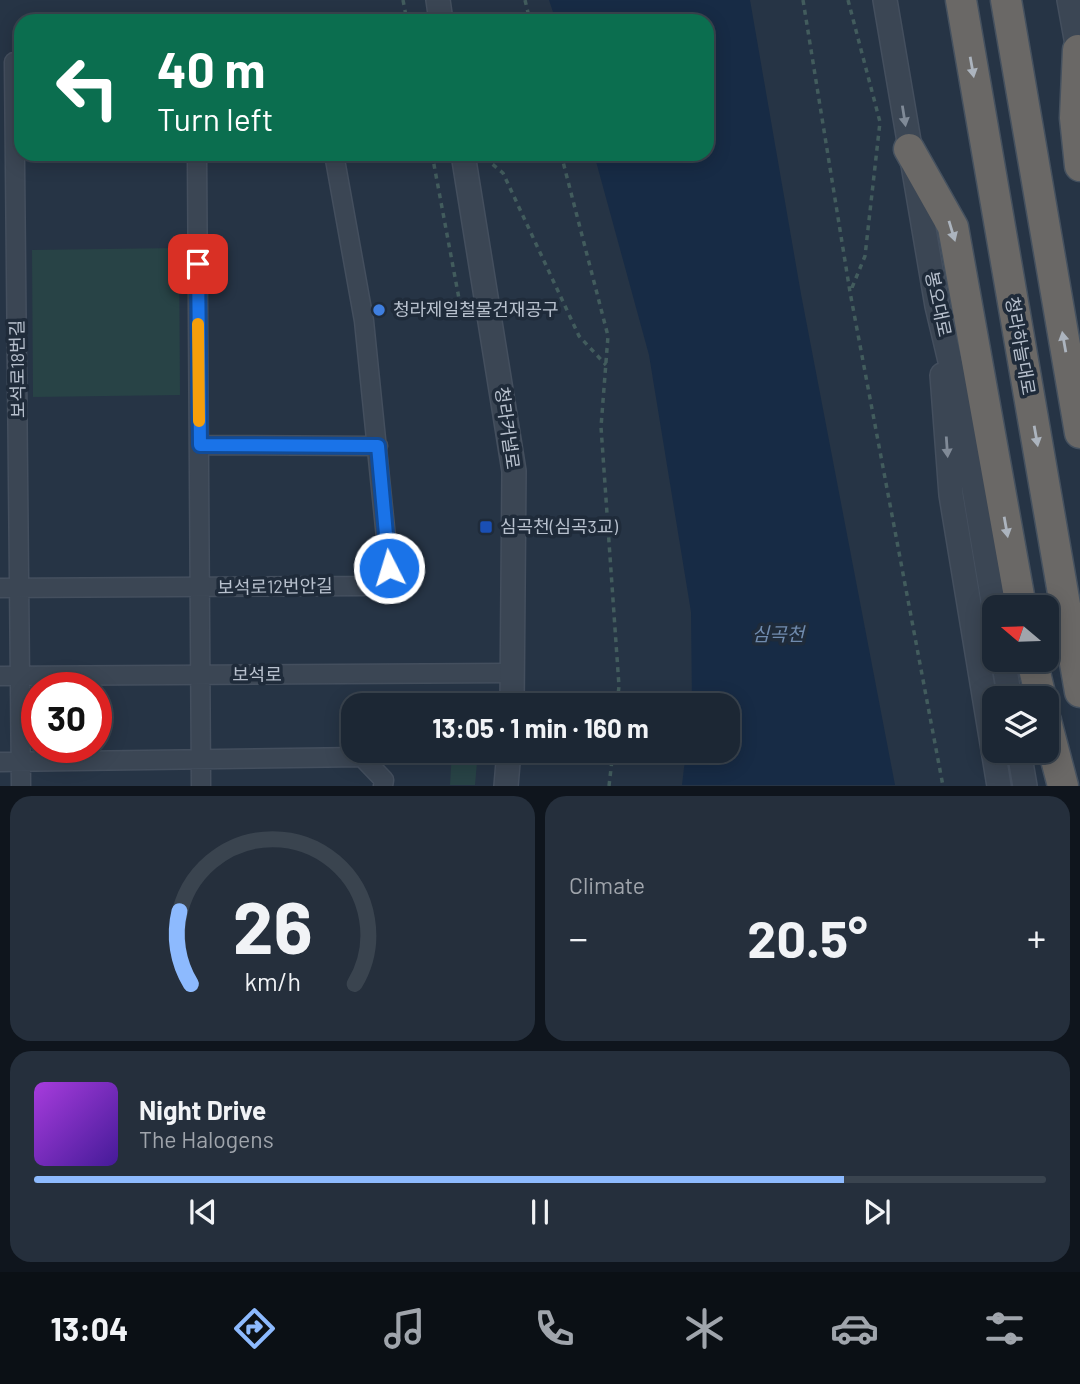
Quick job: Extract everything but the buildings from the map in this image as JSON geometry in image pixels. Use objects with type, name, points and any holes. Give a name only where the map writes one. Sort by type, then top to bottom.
[{"type":"highway","name":"청라하늘대로","points":[[961,0],[1080,692]]},
{"type":"highway","points":[[1006,0],[1080,433]]},
{"type":"highway","points":[[1079,55],[1075,118],[1080,166]]},
{"type":"highway","points":[[909,149],[953,227],[1019,595]]},
{"type":"highway","points":[[1057,763],[1063,786]]},
{"type":"street","points":[[1069,0],[1079,55]]},
{"type":"street","name":"봉오대로","points":[[884,4],[937,306],[959,399],[992,595]]},
{"type":"street","name":"보석로18번길","points":[[12,62],[21,672]]},
{"type":"street","points":[[197,161],[201,786]]},
{"type":"street","name":"보석로12번안길","points":[[200,588],[364,586],[389,568],[363,321],[335,161]]},
{"type":"street","name":"청라커낼로","points":[[464,161],[513,471],[513,693]]},
{"type":"street","points":[[937,306],[951,495],[999,786]]},
{"type":"street","points":[[200,445],[378,446]]},
{"type":"street","points":[[0,588],[200,588]]},
{"type":"street","name":"보석로","points":[[112,675],[514,673]]},
{"type":"street","name":"보석로","points":[[0,676],[21,676]]},
{"type":"street","points":[[112,760],[362,757],[384,780],[383,786]]},
{"type":"street","points":[[0,762],[21,761]]},
{"type":"street","name":"보석로18번길","points":[[21,763],[21,786]]},
{"type":"street","points":[[506,786],[508,763]]},
{"type":"street","points":[[1021,763],[1025,786]]},
{"type":"path","points":[[803,0],[850,292],[943,786]]},
{"type":"path","points":[[848,0],[880,122],[865,256],[850,292]]},
{"type":"path","points":[[433,161],[463,320]]},
{"type":"path","points":[[488,161],[503,173],[579,336],[606,365]]},
{"type":"path","points":[[563,161],[608,336],[601,427],[618,693]]},
{"type":"path","points":[[609,786],[612,763]]},
{"type":"green space","points":[[179,248],[180,395],[33,397],[32,250]]},
{"type":"green space","points":[[451,763],[477,763],[475,785],[450,785]]},
{"type":"water","name":"심곡천","points":[[549,0],[750,0],[801,294],[895,785],[682,785],[685,763],[740,763],[740,693],[692,693],[691,612],[649,355],[596,161],[714,161],[714,14],[554,14]]},
{"type":"slow traffic","points":[[198,324],[199,421]]},
{"type":"place","name":"청라제일철물건재공구","points":[[379,310]]},
{"type":"place","name":"심곡천(심곡3교)","points":[[486,527]]},
{"type":"route","points":[[198,264],[200,445],[378,446],[389,568]]}]
